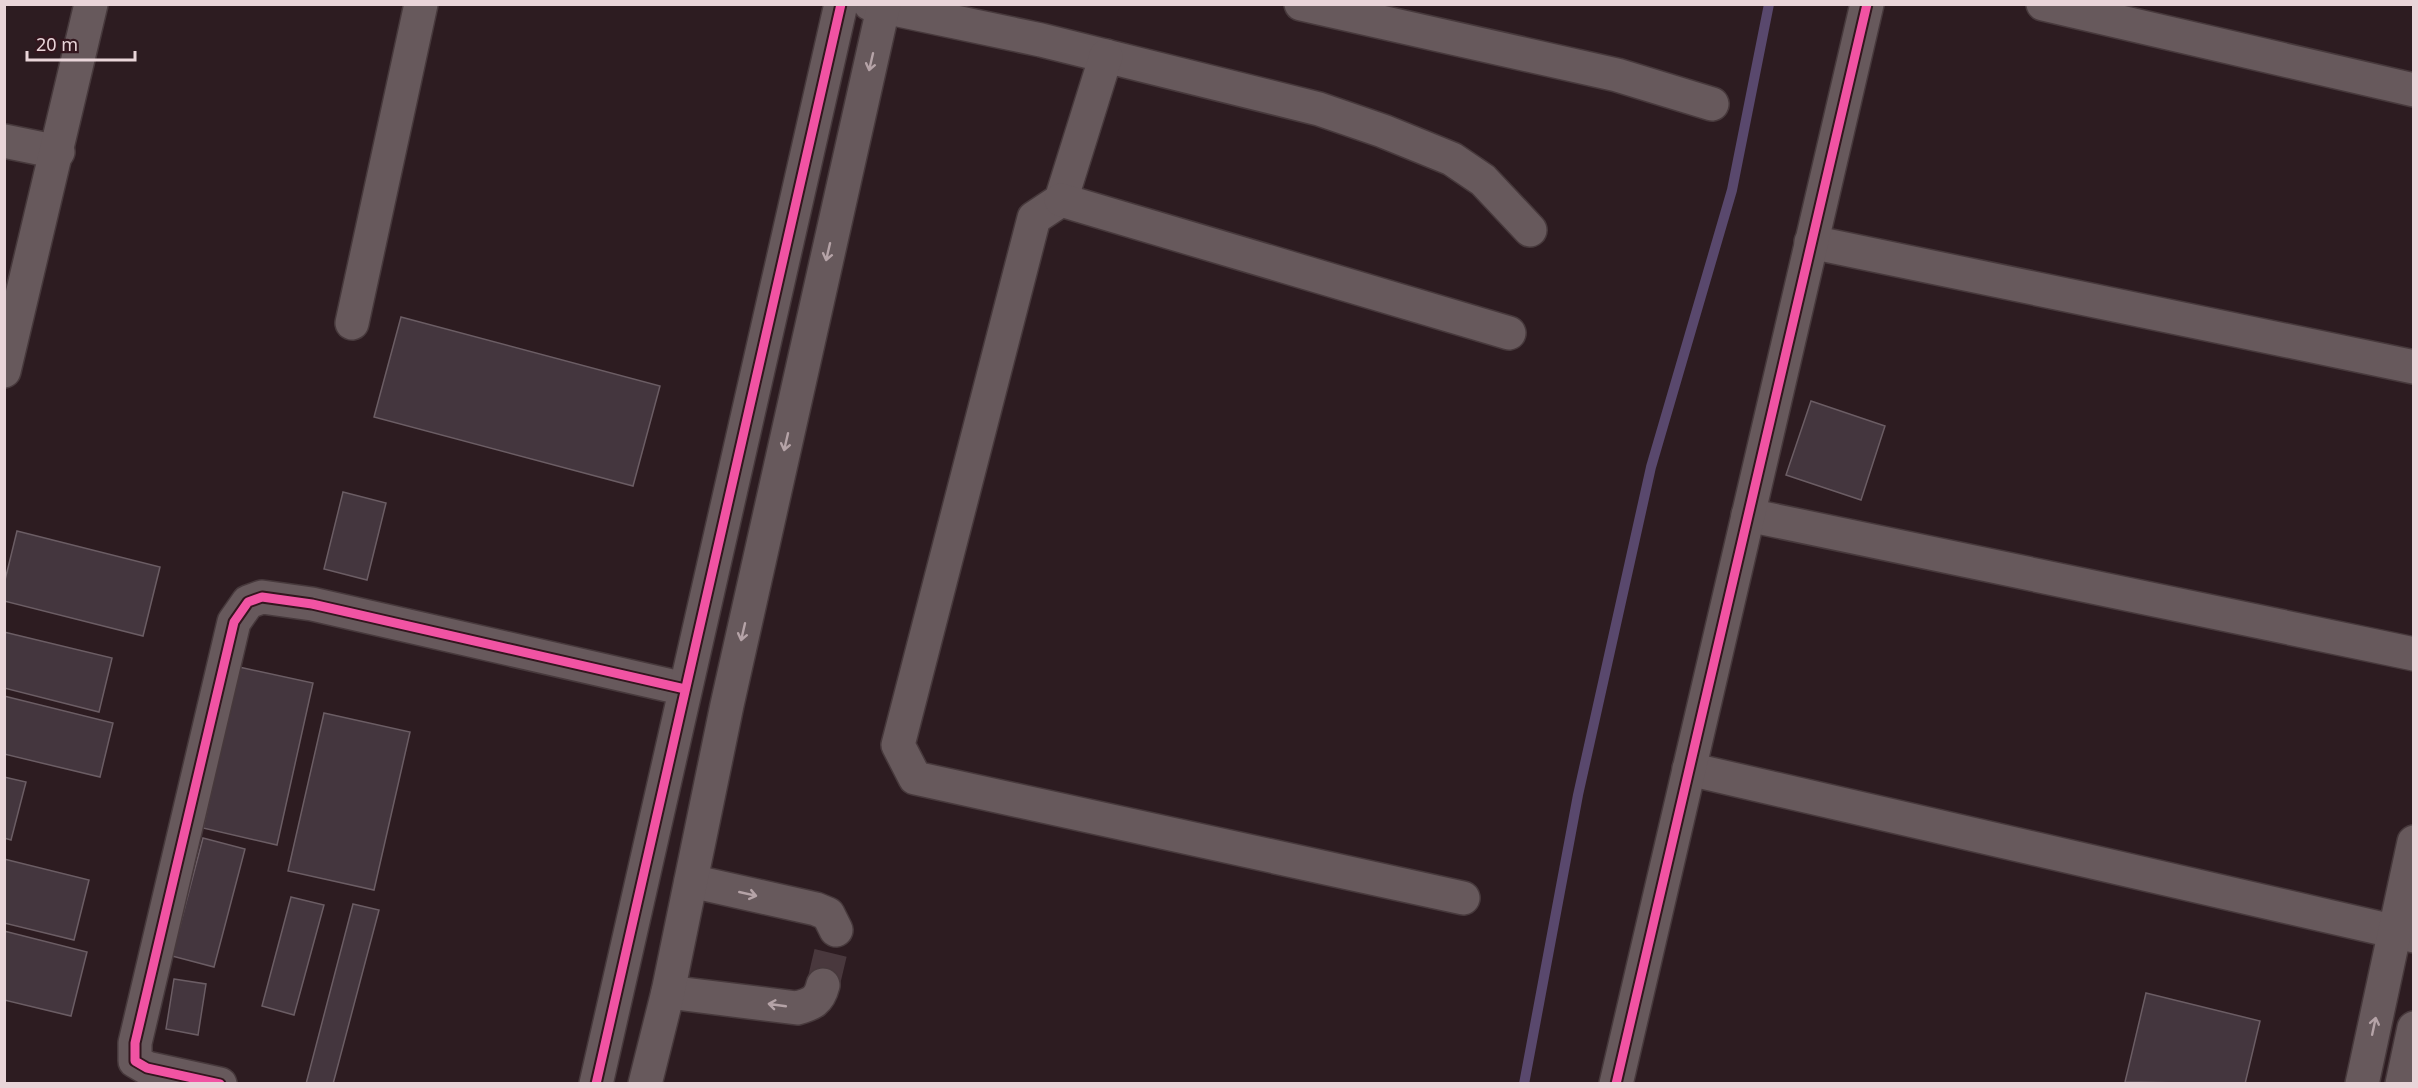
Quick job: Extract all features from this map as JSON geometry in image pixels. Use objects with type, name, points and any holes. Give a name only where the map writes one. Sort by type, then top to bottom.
[{"type":"street","points":[[4,371],[58,152],[91,4]]},
{"type":"street","points":[[352,323],[421,4]]},
{"type":"street","points":[[596,1083],[841,4]]},
{"type":"street","points":[[1301,4],[1617,75],[1712,104]]},
{"type":"street","points":[[1616,1083],[1867,4]]},
{"type":"street","points":[[2043,4],[2414,90]]},
{"type":"street","points":[[645,1083],[669,992],[729,694],[879,5],[1106,56],[1318,109],[1442,155],[1483,180],[1530,230]]},
{"type":"street","points":[[1106,56],[1061,200],[1034,218],[898,745],[915,778],[1463,898]]},
{"type":"street","points":[[4,141],[58,152]]},
{"type":"street","points":[[1061,200],[1509,333]]},
{"type":"street","points":[[1811,242],[2414,367]]},
{"type":"street","points":[[1748,515],[2414,654]]},
{"type":"street","points":[[220,1083],[147,1068],[135,1061],[135,1043],[234,622],[248,602],[262,597],[312,603],[685,689]]},
{"type":"street","points":[[1689,769],[2404,934]]},
{"type":"street","points":[[2362,1083],[2404,934],[2414,842]]},
{"type":"street","points":[[691,881],[816,909],[828,914],[836,930]]},
{"type":"street","points":[[669,992],[797,1008],[812,1005],[820,997],[823,985]]},
{"type":"street","points":[[2402,1083],[2414,1028]]},
{"type":"building","points":[[401,317],[660,386],[633,486],[374,417]]},
{"type":"building","points":[[1811,401],[1885,426],[1861,500],[1786,475]]},
{"type":"building","points":[[343,492],[386,503],[367,580],[324,569]]},
{"type":"building","points":[[17,531],[160,567],[143,636],[4,601],[4,584]]},
{"type":"building","points":[[4,632],[112,658],[99,712],[4,688]]},
{"type":"building","points":[[239,667],[313,683],[277,845],[203,828]]},
{"type":"building","points":[[4,696],[113,723],[100,777],[4,754]]},
{"type":"building","points":[[324,713],[410,732],[374,890],[288,871]]},
{"type":"building","points":[[4,777],[26,782],[11,840],[4,838]]},
{"type":"building","points":[[203,838],[245,849],[214,967],[172,956]]},
{"type":"building","points":[[4,859],[89,880],[74,940],[4,923]]},
{"type":"building","points":[[291,897],[324,905],[294,1015],[262,1006]]},
{"type":"building","points":[[353,904],[379,910],[333,1084],[306,1084]]},
{"type":"building","points":[[4,931],[87,952],[71,1016],[4,1000]]},
{"type":"building","points":[[174,979],[206,984],[198,1035],[166,1029]]},
{"type":"building","points":[[2146,993],[2260,1021],[2245,1084],[2125,1082]]},
{"type":"waterway","points":[[1524,1084],[1578,795],[1651,467],[1732,190],[1769,4]]},
{"type":"tunnel","points":[[823,985],[836,930]]},
{"type":"cycle path","points":[[596,1084],[841,4]]},
{"type":"cycle path","points":[[1616,1084],[1867,4]]},
{"type":"cycle path","points":[[220,1084],[147,1068],[135,1061],[135,1043],[234,622],[248,602],[262,597],[312,604],[685,689]]}]
